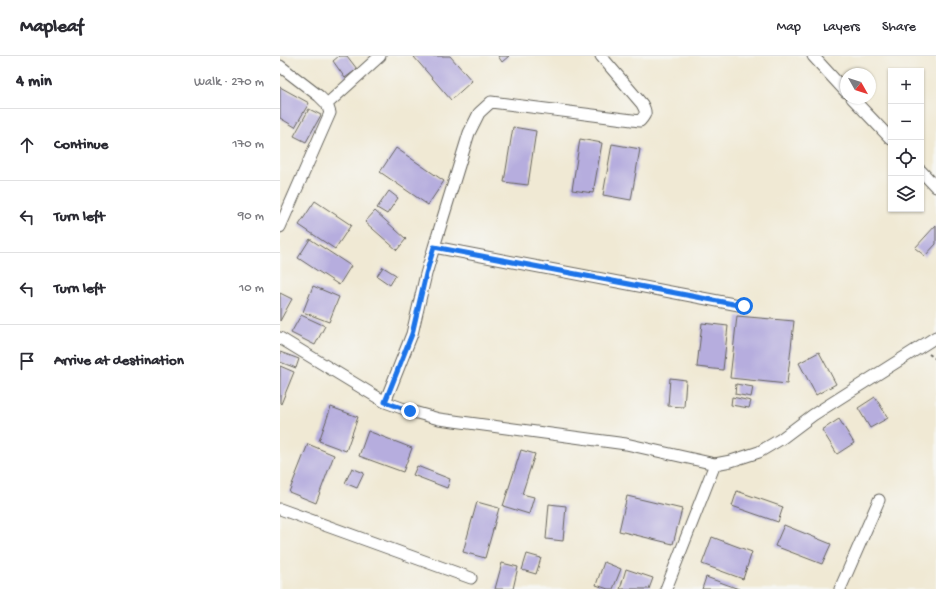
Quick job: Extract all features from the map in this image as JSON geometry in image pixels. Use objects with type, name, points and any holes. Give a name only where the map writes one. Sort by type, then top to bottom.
[{"type":"street","points":[[327,104],[380,56]]},
{"type":"street","points":[[385,402],[412,334],[434,247],[469,133],[479,113],[491,102],[640,121],[645,115],[646,110],[601,56]]},
{"type":"street","points":[[813,56],[840,85]]},
{"type":"street","points":[[280,66],[319,96],[327,104],[330,113],[280,228]]},
{"type":"street","points":[[858,104],[888,137]]},
{"type":"street","points":[[924,174],[936,187]]},
{"type":"street","points":[[434,247],[744,306]]},
{"type":"street","points":[[280,338],[385,402],[410,411],[439,419],[626,444],[715,464],[731,461],[759,452],[781,439],[813,415],[936,337]]},
{"type":"street","points":[[666,589],[715,464]]},
{"type":"street","points":[[840,589],[879,500]]},
{"type":"street","points":[[280,509],[471,578]]},
{"type":"building","points":[[339,56],[347,56],[357,69],[345,78],[333,61]]},
{"type":"building","points":[[450,56],[472,81],[451,100],[414,57]]},
{"type":"building","points":[[498,56],[509,56],[502,62]]},
{"type":"building","points":[[280,87],[309,103],[295,127],[280,118]]},
{"type":"building","points":[[309,109],[321,115],[306,142],[294,136]]},
{"type":"building","points":[[513,127],[536,131],[528,185],[504,182]]},
{"type":"building","points":[[580,139],[602,143],[593,193],[572,190]]},
{"type":"building","points":[[612,144],[640,149],[631,200],[603,195]]},
{"type":"building","points":[[396,148],[444,181],[428,205],[380,172]]},
{"type":"building","points":[[389,191],[398,198],[387,214],[377,208]]},
{"type":"building","points":[[315,201],[351,225],[335,249],[299,225]]},
{"type":"building","points":[[375,211],[406,239],[397,250],[365,222]]},
{"type":"building","points":[[936,225],[936,244],[925,256],[915,248]]},
{"type":"building","points":[[310,239],[351,266],[339,285],[298,258]]},
{"type":"building","points":[[383,267],[396,275],[390,285],[377,276]]},
{"type":"building","points":[[313,286],[339,297],[329,322],[303,312]]},
{"type":"building","points":[[280,293],[292,299],[280,321]]},
{"type":"building","points":[[301,315],[325,326],[315,345],[291,333]]},
{"type":"building","points":[[737,316],[794,321],[787,384],[730,378]]},
{"type":"building","points":[[702,323],[728,326],[723,370],[697,367]]},
{"type":"building","points":[[280,352],[299,359],[296,368],[280,362]]},
{"type":"building","points":[[819,352],[836,384],[816,395],[799,363]]},
{"type":"building","points":[[280,366],[294,372],[281,404],[280,403]]},
{"type":"building","points":[[670,378],[686,380],[684,407],[668,406]]},
{"type":"building","points":[[736,384],[753,387],[751,397],[735,394]]},
{"type":"building","points":[[732,397],[751,401],[749,408],[731,405]]},
{"type":"building","points":[[875,397],[888,418],[870,428],[858,408]]},
{"type":"building","points":[[331,407],[358,417],[346,451],[319,441]]},
{"type":"building","points":[[839,419],[854,443],[837,454],[822,430]]},
{"type":"building","points":[[368,431],[412,448],[403,472],[359,456]]},
{"type":"building","points":[[308,444],[334,455],[316,503],[289,492]]},
{"type":"building","points":[[521,450],[535,454],[522,494],[534,497],[529,514],[503,506]]},
{"type":"building","points":[[417,466],[450,479],[447,488],[413,475]]},
{"type":"building","points":[[352,468],[364,473],[357,488],[345,483]]},
{"type":"building","points":[[737,491],[783,507],[778,522],[732,506]]},
{"type":"building","points":[[627,496],[682,509],[673,544],[619,531]]},
{"type":"building","points":[[477,502],[499,508],[485,558],[463,552]]},
{"type":"building","points":[[549,504],[566,506],[563,541],[546,539]]},
{"type":"building","points":[[784,525],[831,544],[822,564],[775,546]]},
{"type":"building","points":[[712,537],[752,552],[743,579],[702,564]]},
{"type":"building","points":[[527,554],[541,558],[536,574],[522,570]]},
{"type":"building","points":[[604,562],[621,569],[613,589],[596,585]]},
{"type":"building","points":[[502,563],[518,567],[513,589],[495,589]]},
{"type":"building","points":[[626,569],[653,578],[649,589],[620,589]]},
{"type":"building","points":[[706,577],[739,589],[702,589]]},
{"type":"route","points":[[410,411],[385,402],[412,334],[434,247],[744,306]]}]
